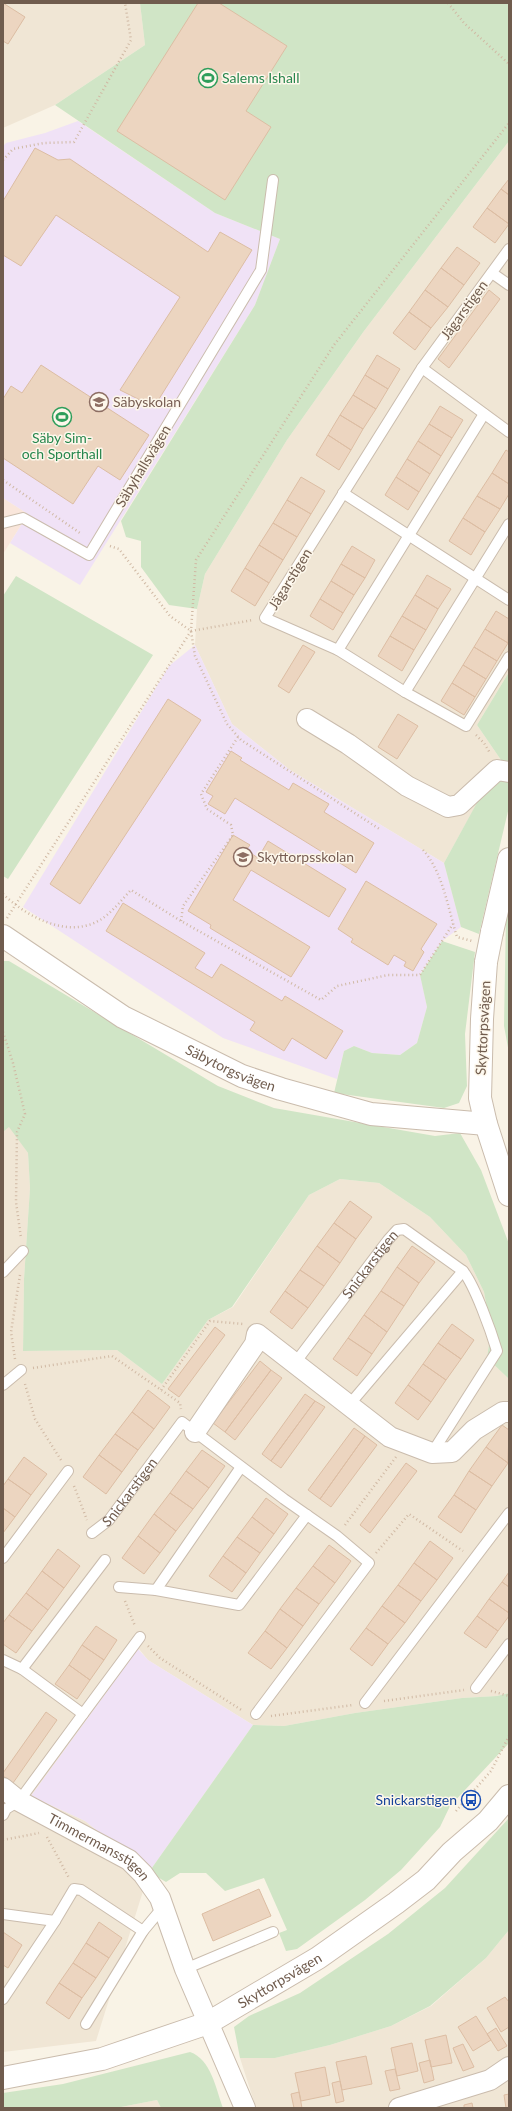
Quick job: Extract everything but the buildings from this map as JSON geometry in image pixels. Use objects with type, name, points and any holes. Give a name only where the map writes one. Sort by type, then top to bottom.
[{"type":"street","points":[[307,719],[348,744],[407,786],[448,807],[459,805],[503,771]]},
{"type":"street","name":"Skyttorpsvägen","points":[[509,860],[486,945],[480,1098],[486,1124],[509,1195]]},
{"type":"street","name":"Säbytorgsvägen","points":[[6,934],[123,1017],[242,1076],[281,1089],[370,1114],[486,1124]]},
{"type":"street","points":[[257,1334],[390,1437],[432,1454],[452,1452],[474,1430],[503,1412],[509,1412]]},
{"type":"street","name":"Snickarstigen","points":[[189,1427],[255,1344],[257,1334]]},
{"type":"street","name":"Timmermansstigen","points":[[3,1788],[19,1801],[129,1860],[147,1880],[160,1898],[185,1969],[245,2108]]},
{"type":"street","name":"Skyttorpsvägen","points":[[3,2078],[102,2059],[208,2023],[318,1958],[426,1880],[452,1852],[488,1821],[509,1796]]},
{"type":"street","points":[[399,2108],[490,2080],[509,2067]]},
{"type":"lane","name":"Säbyhallsvägen","points":[[3,523],[23,518],[89,555],[261,270],[273,180]]},
{"type":"lane","name":"Jägarstigen","points":[[466,726],[405,692],[338,650],[265,618],[422,368],[509,249]]},
{"type":"lane","name":"Jägarstigen","points":[[492,272],[509,285]]},
{"type":"lane","points":[[422,368],[509,432]]},
{"type":"lane","points":[[338,650],[484,414]]},
{"type":"lane","points":[[343,494],[476,577],[509,600]]},
{"type":"lane","points":[[405,692],[509,524]]},
{"type":"lane","points":[[466,726],[509,657]]},
{"type":"lane","name":"Snickarstigen","points":[[295,1363],[396,1230],[404,1229],[463,1271],[469,1278],[491,1331],[496,1351],[432,1454]]},
{"type":"lane","points":[[3,1272],[23,1251]]},
{"type":"lane","points":[[349,1406],[463,1271]]},
{"type":"lane","points":[[3,1385],[21,1370]]},
{"type":"lane","points":[[189,1427],[336,1536],[368,1563],[256,1714]]},
{"type":"lane","name":"Snickarstigen","points":[[92,1533],[109,1520],[189,1427]]},
{"type":"lane","points":[[156,1590],[241,1467]]},
{"type":"lane","points":[[3,1558],[68,1471]]},
{"type":"lane","points":[[365,1703],[509,1513]]},
{"type":"lane","points":[[119,1587],[156,1590],[239,1605],[307,1515]]},
{"type":"lane","points":[[22,1669],[105,1560]]},
{"type":"lane","points":[[3,1815],[6,1809],[19,1801],[82,1714],[140,1638]]},
{"type":"lane","points":[[476,1688],[509,1644]]},
{"type":"lane","points":[[3,1660],[22,1669],[82,1714]]},
{"type":"lane","points":[[3,1999],[55,1921],[74,1889],[81,1890],[143,1931]]},
{"type":"lane","points":[[86,2024],[143,1931],[163,1907]]},
{"type":"lane","points":[[3,1914],[55,1921]]},
{"type":"lane","points":[[185,1969],[273,1932]]},
{"type":"path","points":[[3,160],[13,149],[44,143],[74,142],[131,40],[125,3]]},
{"type":"path","points":[[448,3],[464,23],[509,64]]},
{"type":"path","points":[[381,830],[238,737],[227,724],[195,656],[191,631],[196,560],[334,345],[509,123]]},
{"type":"path","points":[[6,934],[15,906],[191,631],[265,618]]},
{"type":"path","points":[[466,726],[484,743],[503,771]]},
{"type":"path","points":[[181,921],[183,906],[233,835],[231,825],[207,809],[201,794],[238,737]]},
{"type":"path","points":[[423,850],[431,858],[457,937],[486,945]]},
{"type":"path","points":[[3,894],[15,906],[49,924],[75,928],[100,920],[131,890],[181,921],[321,1000],[337,986],[388,975],[420,974],[453,924]]},
{"type":"path","points":[[161,1390],[210,1322],[248,1324],[257,1334]]},
{"type":"path","points":[[21,1370],[112,1356],[180,1403],[189,1427]]},
{"type":"path","points":[[336,1536],[405,1444]]},
{"type":"path","points":[[368,1563],[409,1514],[474,1559]]},
{"type":"path","points":[[456,1811],[491,1771],[509,1736]]},
{"type":"path","points":[[3,1840],[44,1832],[74,1889]]},
{"type":"shaded area","points":[[3,3],[140,3],[145,45],[55,105],[3,128]]},
{"type":"shaded area","name":"Säbyskolan","points":[[78,121],[215,213],[280,239],[255,305],[80,585],[10,543],[28,514],[3,498],[3,146],[6,143],[45,133]]},
{"type":"shaded area","points":[[509,141],[509,672],[477,725],[501,760],[444,863],[290,770],[232,724],[195,645],[197,609],[205,574],[287,440],[364,331]]},
{"type":"shaded area","points":[[3,498],[28,514],[3,554]]},
{"type":"shaded area","name":"Skyttorpsskolan","points":[[195,645],[232,724],[290,770],[444,863],[461,927],[442,941],[420,974],[427,1007],[417,1043],[400,1055],[372,1053],[354,1046],[344,1051],[337,1079],[223,1038],[23,907],[169,666]]},
{"type":"shaded area","points":[[10,1126],[28,1153],[30,1188],[24,1279],[23,1351],[117,1350],[162,1384],[208,1320],[233,1307],[309,1195],[340,1179],[379,1183],[430,1217],[466,1255],[484,1292],[491,1331],[487,1358],[509,1379],[509,1693],[497,1696],[462,1698],[355,1713],[284,1726],[253,1725],[148,1660],[139,1649],[31,1796],[85,1821],[149,1872],[96,2041],[3,2052],[3,1132]]},
{"type":"shaded area","points":[[138,1649],[148,1660],[253,1725],[149,1872],[85,1821],[31,1796]]},
{"type":"shaded area","points":[[509,1930],[509,2108],[256,2108],[240,2058],[275,2058],[330,2045],[391,2026],[431,2006],[486,1958]]},
{"type":"shaded area","points":[[157,2100],[161,2108],[116,2108]]},
{"type":"green space","points":[[140,3],[509,3],[509,141],[364,331],[287,440],[205,574],[197,609],[169,605],[141,567],[141,541],[126,537],[121,521],[255,305],[280,239],[215,213],[55,105],[145,45]]},
{"type":"green space","points":[[16,576],[153,655],[8,879],[3,876],[3,596]]},
{"type":"green space","points":[[509,672],[509,763],[501,760],[477,725]]},
{"type":"green space","points":[[506,778],[509,780],[509,807],[479,934],[461,927],[444,863],[485,788]]},
{"type":"green space","points":[[509,903],[509,1053],[504,1026],[506,915]]},
{"type":"green space","points":[[442,941],[475,952],[465,1034],[467,1086],[459,1103],[444,1108],[334,1093],[344,1051],[354,1046],[372,1053],[400,1055],[417,1043],[427,1007],[420,975]]},
{"type":"green space","points":[[3,961],[9,961],[218,1086],[274,1108],[435,1136],[460,1133],[481,1170],[509,1244],[509,1379],[487,1358],[491,1331],[484,1292],[466,1255],[430,1217],[379,1183],[340,1179],[309,1195],[232,1307],[208,1320],[162,1384],[117,1350],[23,1351],[24,1279],[30,1188],[28,1153],[9,1127],[3,1132]]},
{"type":"green space","points":[[509,1693],[509,1743],[450,1806],[440,1827],[401,1870],[365,1900],[297,1949],[286,1951],[279,1933],[287,1930],[264,1878],[225,1891],[206,1873],[180,1873],[166,1882],[149,1872],[253,1725],[284,1726],[355,1713],[462,1698],[497,1696]]},
{"type":"green space","points":[[509,1818],[509,1930],[486,1958],[430,2006],[391,2026],[330,2045],[275,2058],[240,2058],[234,2027],[249,2016],[300,1993],[388,1934],[445,1888]]},
{"type":"green space","points":[[190,2052],[203,2061],[208,2068],[223,2108],[161,2108],[157,2100],[116,2108],[3,2108],[3,2093],[63,2084]]},
{"type":"place","name":"Salems Ishall","points":[[208,78]]},
{"type":"place","name":"Säbyskolan","points":[[99,402]]},
{"type":"place","name":"Säby Sim- och Sporthall","points":[[62,417]]},
{"type":"place","name":"Skyttorpsskolan","points":[[243,857]]},
{"type":"place","name":"Snickarstigen","points":[[471,1800]]}]
